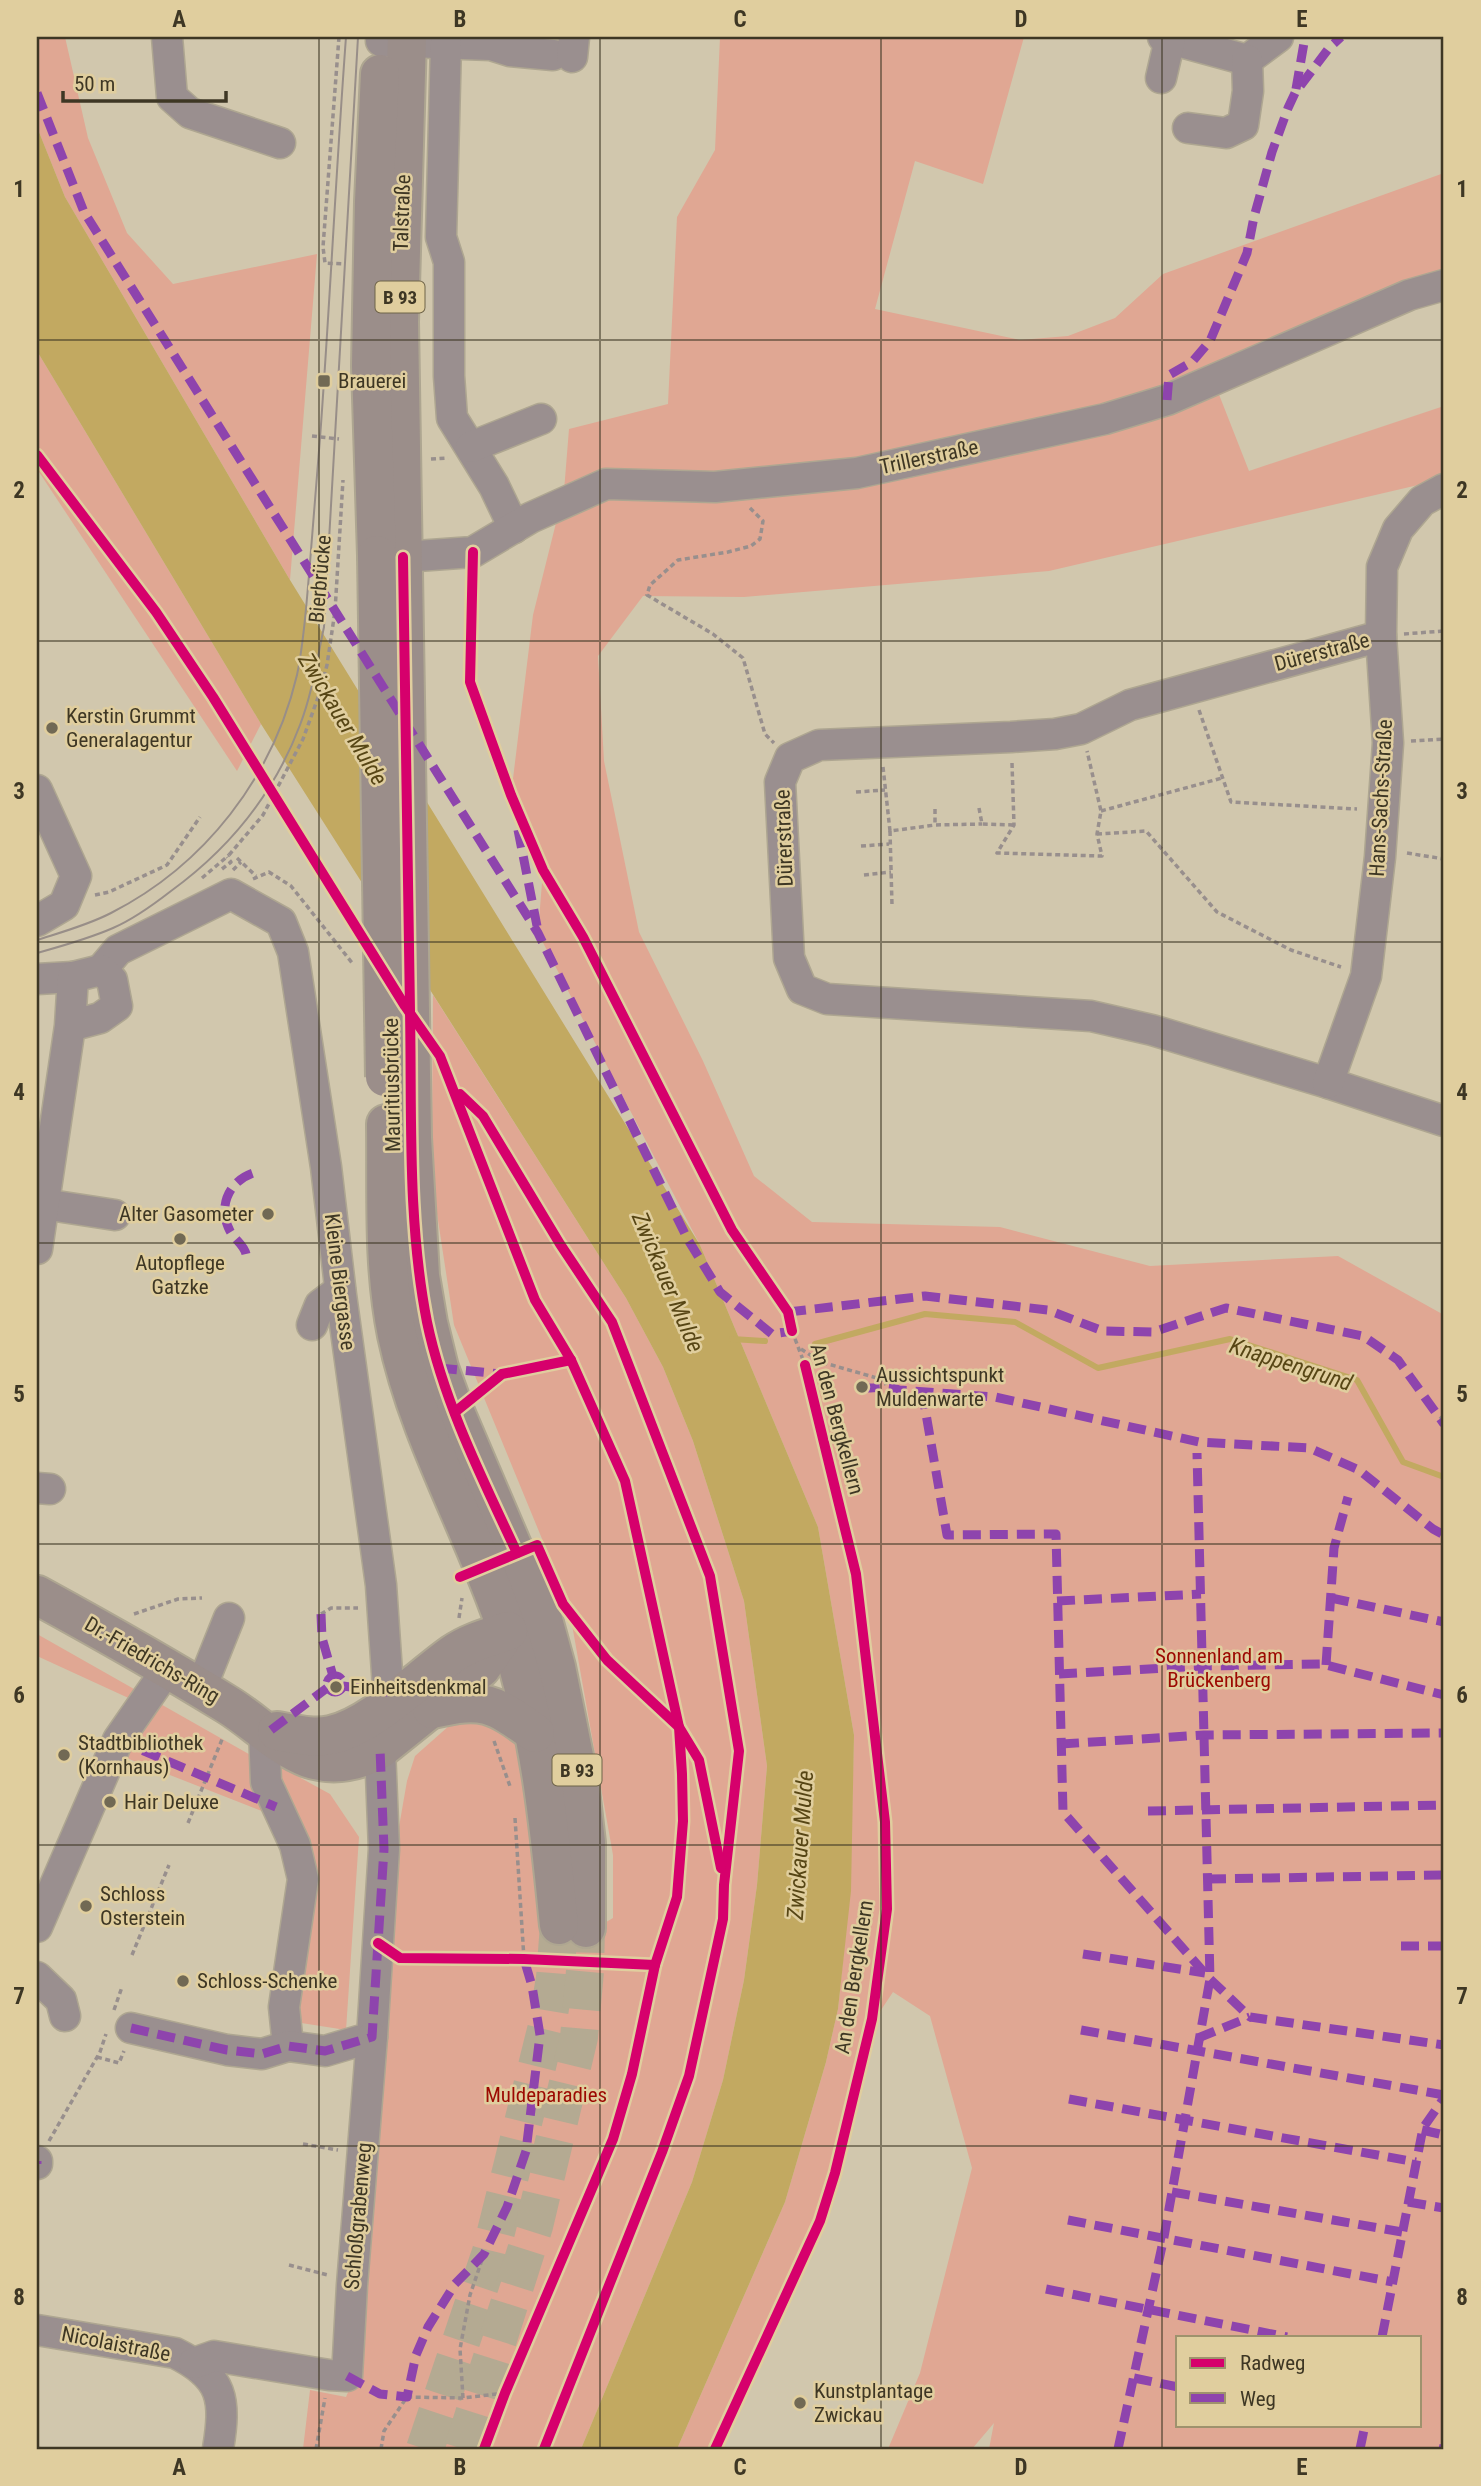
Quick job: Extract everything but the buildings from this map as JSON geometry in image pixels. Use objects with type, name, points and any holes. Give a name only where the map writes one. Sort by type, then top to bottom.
[{"type":"main road","name":"Talstraße","points":[[390,556],[371,366],[374,202],[394,39]]},
{"type":"main road","name":"Mauritiusbrücke","points":[[390,556],[404,616],[412,1138],[420,1276],[439,1368],[472,1455],[517,1553],[542,1616]]},
{"type":"main road","name":"Mauritiusbrücke","points":[[390,556],[385,1077],[388,1272],[397,1334],[411,1395],[508,1631]]},
{"type":"main road","name":"Dr.-Friedrichs-Ring","points":[[37,1595],[201,1688],[296,1752],[320,1761],[349,1762],[365,1758],[380,1749],[481,1668],[508,1631]]},
{"type":"main road","name":"Dr.-Friedrichs-Ring","points":[[264,1729],[304,1736],[333,1735],[358,1725],[461,1649],[542,1616]]},
{"type":"main road","name":"B 93","points":[[508,1631],[535,1732],[573,1926],[586,1843],[579,1781],[556,1667],[542,1616]]},
{"type":"main road","points":[[432,1709],[462,1702],[487,1703],[535,1732]]},
{"type":"street","points":[[167,37],[172,97],[190,113],[280,143]]},
{"type":"street","points":[[1247,60],[1279,37]]},
{"type":"street","points":[[1161,78],[1167,38],[1247,60]]},
{"type":"street","points":[[394,39],[491,45],[510,51],[566,49]]},
{"type":"street","points":[[446,43],[441,237],[449,262],[449,376],[452,418],[462,452],[495,486],[514,528]]},
{"type":"street","points":[[1188,128],[1226,133],[1243,125],[1248,91],[1247,60]]},
{"type":"street","name":"Trillerstraße","points":[[390,556],[472,552],[530,518],[606,484],[715,487],[857,473],[1105,419],[1167,400],[1409,295],[1444,285]]},
{"type":"street","points":[[462,452],[541,419]]},
{"type":"street","name":"Hans-Sachs-Straße","points":[[1328,1083],[1366,976],[1380,849],[1388,743],[1381,636],[1382,567],[1398,529],[1422,501],[1444,489]]},
{"type":"street","name":"Dürerstraße","points":[[1381,636],[1130,705],[1081,729],[1011,737],[819,745],[790,758],[780,782],[789,958],[802,989],[827,999],[1091,1016],[1152,1030],[1444,1121]]},
{"type":"street","points":[[37,790],[76,876],[66,902],[37,921]]},
{"type":"street","points":[[37,1249],[70,1026],[87,973],[118,950],[231,894]]},
{"type":"street","name":"Kleine Biergasse","points":[[231,894],[281,922],[293,952],[326,1167],[340,1290],[381,1585],[389,1702]]},
{"type":"street","points":[[37,979],[87,973],[113,980],[117,1006],[100,1018],[70,1026]]},
{"type":"street","points":[[43,1204],[115,1215]]},
{"type":"street","points":[[312,1325],[320,1305],[340,1290]]},
{"type":"street","points":[[201,1688],[229,1618]]},
{"type":"street","points":[[37,1927],[118,1740],[168,1668]]},
{"type":"street","points":[[264,1729],[266,1782],[295,1845],[303,1879],[284,2007],[288,2046]]},
{"type":"street","name":"Schloßgrabenweg","points":[[329,2375],[348,2376],[352,2285],[364,2155],[384,1849],[380,1749]]},
{"type":"street","points":[[37,1976],[61,2000],[65,2016]]},
{"type":"street","points":[[127,2040],[262,2054],[288,2046],[325,2051],[372,2038]]},
{"type":"street","name":"Nicolaistraße","points":[[37,2330],[175,2353],[194,2363],[208,2377],[220,2396],[223,2417],[218,2449]]},
{"type":"street","name":"Nicolaistraße","points":[[194,2363],[214,2356],[329,2375]]},
{"type":"path","points":[[339,37],[323,247],[325,262],[350,265]]},
{"type":"path","points":[[312,436],[339,439]]},
{"type":"path","points":[[428,459],[462,452]]},
{"type":"path","points":[[750,507],[763,521],[760,539],[751,546],[728,552],[678,560],[650,585],[647,595],[713,634],[743,658],[765,734],[790,758]]},
{"type":"path","points":[[1381,636],[1444,631]]},
{"type":"path","points":[[1192,689],[1231,802],[1383,811]]},
{"type":"path","points":[[1011,737],[1014,825],[997,853],[1102,856],[1097,834],[1101,811],[1081,729]]},
{"type":"path","points":[[1388,743],[1444,739]]},
{"type":"path","points":[[881,742],[890,831],[892,905]]},
{"type":"path","points":[[1101,811],[1223,778]]},
{"type":"path","points":[[856,792],[885,790]]},
{"type":"path","points":[[979,808],[982,824]]},
{"type":"path","points":[[935,809],[935,825]]},
{"type":"path","points":[[66,902],[109,892],[167,865],[200,817]]},
{"type":"path","points":[[890,831],[935,825],[1014,825]]},
{"type":"path","points":[[1097,834],[1146,831],[1217,912],[1292,950],[1366,976]]},
{"type":"path","points":[[861,846],[889,844]]},
{"type":"path","points":[[1380,849],[1444,859]]},
{"type":"path","points":[[237,858],[256,877]]},
{"type":"path","points":[[231,894],[256,877],[269,872],[291,886],[354,966]]},
{"type":"path","points":[[864,875],[891,872]]},
{"type":"path","points":[[801,1349],[821,1362],[872,1375],[884,1380],[886,1385]]},
{"type":"path","points":[[461,1587],[461,1611],[448,1636],[461,1649]]},
{"type":"path","points":[[95,1627],[178,1599],[202,1598]]},
{"type":"path","points":[[321,1614],[331,1608],[367,1608]]},
{"type":"path","points":[[487,1703],[483,1721],[493,1739],[513,1798]]},
{"type":"path","points":[[188,1823],[214,1761]]},
{"type":"path","points":[[514,1808],[524,1959]]},
{"type":"path","points":[[132,1955],[169,1865]]},
{"type":"path","points":[[97,2057],[119,2063],[127,2040]]},
{"type":"path","points":[[37,2162],[100,2052]]},
{"type":"path","points":[[303,2144],[364,2155]]},
{"type":"path","points":[[463,2398],[460,2349],[470,2295],[484,2254]]},
{"type":"path","points":[[289,2265],[352,2285]]},
{"type":"path","points":[[316,2449],[329,2375]]},
{"type":"path","points":[[381,2449],[384,2431],[407,2397],[463,2398],[505,2393]]},
{"type":"path","points":[[37,2448],[42,2449]]},
{"type":"green space","points":[[37,37],[65,37],[88,138],[127,233],[173,284],[317,254],[290,580],[65,197],[37,127]]},
{"type":"green space","name":"Sonnenland am Brückenberg","points":[[720,37],[1024,37],[983,184],[915,161],[875,309],[1020,340],[1068,336],[1115,318],[1163,274],[1444,173],[1444,293],[1218,392],[1249,471],[1444,406],[1444,479],[1049,571],[744,597],[643,596],[598,656],[604,761],[639,932],[703,1061],[754,1176],[812,1222],[1000,1227],[1150,1266],[1338,1256],[1444,1315],[1444,2449],[989,2449],[994,2423],[972,2449],[888,2449],[920,2373],[972,2168],[930,2016],[893,1992],[875,2019],[868,2017],[830,2173],[815,2220],[710,2449],[677,2449],[785,2202],[826,2062],[838,2009],[850,1891],[854,1735],[818,1527],[700,1245],[538,933],[543,870],[511,795],[533,615],[564,491],[569,429],[668,404],[677,217],[715,150]]},
{"type":"green space","points":[[37,351],[261,724],[237,771],[37,469]]},
{"type":"green space","name":"Muldeparadies","points":[[433,995],[626,1298],[663,1367],[693,1441],[744,1601],[767,1766],[757,1885],[744,1980],[723,2080],[692,2182],[581,2449],[303,2449],[310,2390],[346,2397],[361,2363],[396,1844],[407,1781],[415,1756],[450,1725],[473,1720],[507,1729],[522,1751],[596,1928],[613,1918],[613,1855],[568,1602],[454,1325],[436,1207],[432,1138]]},
{"type":"green space","points":[[37,1634],[254,1757],[277,1765],[330,1794],[359,1837],[346,2030],[295,2022],[313,1853],[285,1820],[111,1752],[135,1701],[37,1656]]},
{"type":"water","name":"Zwickauer Mulde","points":[[37,127],[65,197],[290,580],[700,1245],[818,1527],[854,1735],[851,1891],[838,2009],[826,2062],[785,2202],[677,2449],[581,2449],[692,2182],[723,2080],[744,1980],[757,1885],[767,1766],[744,1601],[693,1441],[663,1367],[626,1298],[261,724],[37,351]]},
{"type":"waterway","name":"Knappengrund","points":[[815,1344],[925,1314],[1015,1322],[1098,1368],[1230,1339],[1357,1380],[1403,1462],[1444,1477]]},
{"type":"waterway","name":"Knappengrund","points":[[732,1339],[765,1341]]},
{"type":"tunnel","points":[[425,2449],[491,2252],[547,2026],[555,1978],[559,1925]]},
{"type":"tunnel","points":[[463,2449],[534,2226],[579,2037],[586,1928]]},
{"type":"tram line","points":[[37,940],[111,913],[176,870],[205,843],[230,814],[271,748],[286,713],[297,675],[306,612],[324,388],[346,37]]},
{"type":"tram line","points":[[37,953],[94,936],[128,920],[164,896],[212,857],[231,838],[263,797],[289,750],[304,713],[324,627],[358,37]]},
{"type":"marked path","points":[[1296,89],[1305,37]]},
{"type":"marked path","points":[[1167,400],[1169,375],[1192,362],[1210,341],[1247,253],[1272,152],[1295,93],[1329,48],[1341,37]]},
{"type":"marked path","points":[[37,93],[84,212],[538,933],[687,1238],[720,1292],[772,1334],[792,1331],[791,1325]]},
{"type":"marked path","points":[[518,830],[537,926]]},
{"type":"marked path","points":[[246,1254],[226,1221],[226,1202],[234,1185],[250,1174],[261,1171]]},
{"type":"marked path","points":[[788,1312],[925,1296],[1048,1310],[1103,1331],[1153,1332],[1226,1308],[1363,1336],[1398,1360],[1444,1424]]},
{"type":"marked path","points":[[439,1368],[502,1374]]},
{"type":"marked path","points":[[862,1387],[995,1397],[1199,1442],[1309,1448],[1359,1470],[1444,1535]]},
{"type":"marked path","points":[[922,1391],[947,1535],[1056,1534],[1063,1812],[1210,1979],[1250,2017],[1444,2045]]},
{"type":"marked path","points":[[1118,2449],[1164,2237],[1210,1979],[1197,1453]]},
{"type":"marked path","points":[[1326,1665],[1334,1548],[1348,1497]]},
{"type":"marked path","points":[[1057,1601],[1201,1594]]},
{"type":"marked path","points":[[1331,1598],[1444,1622]]},
{"type":"marked path","points":[[321,1614],[322,1638],[333,1676]]},
{"type":"marked path","points":[[1059,1674],[1203,1666],[1322,1664],[1444,1695]]},
{"type":"marked path","points":[[332,1676],[338,1676],[343,1684],[341,1690],[332,1692],[327,1687],[327,1681],[332,1676]]},
{"type":"marked path","points":[[343,1686],[388,1692]]},
{"type":"marked path","points":[[271,1730],[327,1688]]},
{"type":"marked path","points":[[1061,1744],[1204,1735],[1444,1733]]},
{"type":"marked path","points":[[118,1740],[276,1807]]},
{"type":"marked path","points":[[131,2028],[227,2050],[262,2054],[288,2046],[325,2051],[372,2037],[384,1849],[380,1749]]},
{"type":"marked path","points":[[1148,1811],[1444,1805]]},
{"type":"marked path","points":[[1208,1879],[1444,1875]]},
{"type":"marked path","points":[[1401,1946],[1444,1946]]},
{"type":"marked path","points":[[1083,1954],[1205,1973]]},
{"type":"marked path","points":[[347,2376],[380,2394],[407,2397],[416,2355],[428,2327],[455,2284],[484,2254],[507,2207],[526,2151],[540,2035],[532,1986],[524,1959]]},
{"type":"marked path","points":[[1198,2038],[1250,2017]]},
{"type":"marked path","points":[[1081,2030],[1444,2095]]},
{"type":"marked path","points":[[1382,2336],[1423,2128],[1444,2098]]},
{"type":"marked path","points":[[1069,2099],[1416,2162]]},
{"type":"marked path","points":[[1422,2130],[1444,2135]]},
{"type":"marked path","points":[[1172,2192],[1402,2232]]},
{"type":"marked path","points":[[1408,2202],[1444,2208]]},
{"type":"marked path","points":[[1068,2220],[1393,2282]]},
{"type":"marked path","points":[[1046,2289],[1282,2336]]},
{"type":"marked path","points":[[1134,2378],[1176,2387]]},
{"type":"marked path","points":[[1360,2449],[1365,2426]]},
{"type":"marked path","points":[[1443,2449],[1444,2445]]},
{"type":"cycle path","points":[[37,455],[156,612],[213,697],[405,1006],[440,1056],[535,1300],[571,1360],[625,1481],[679,1727],[683,1821],[677,1897],[655,1965],[632,2074],[613,2139],[505,2393],[484,2449]]},
{"type":"cycle path","points":[[473,552],[470,682],[511,795],[543,870],[583,937],[732,1230],[788,1312],[792,1331]]},
{"type":"cycle path","points":[[403,557],[412,1167],[416,1245],[427,1322],[443,1382],[517,1553]]},
{"type":"cycle path","points":[[460,1094],[483,1116],[560,1244],[612,1322],[710,1576],[739,1751],[724,1885],[723,1919],[689,2076],[662,2152],[544,2449]]},
{"type":"cycle path","points":[[455,1412],[502,1374],[571,1360]]},
{"type":"cycle path","name":"An den Bergkellern","points":[[715,2449],[820,2221],[835,2173],[872,2019],[887,1909],[885,1822],[856,1574],[805,1365]]},
{"type":"cycle path","points":[[460,1577],[537,1545],[563,1604],[607,1660],[679,1727],[699,1760],[721,1868]]},
{"type":"cycle path","points":[[378,1943],[400,1958],[524,1959],[655,1965]]},
{"type":"place","name":"Brauerei","points":[[324,381]]},
{"type":"place","name":"Kerstin Grummt Generalagentur","points":[[52,728]]},
{"type":"place","name":"Alter Gasometer","points":[[268,1214]]},
{"type":"place","name":"Autopflege Gatzke","points":[[180,1239]]},
{"type":"place","name":"Aussichtspunkt Muldenwarte","points":[[862,1387]]},
{"type":"place","name":"Einheitsdenkmal","points":[[336,1687]]},
{"type":"place","name":"Stadtbibliothek (Kornhaus)","points":[[64,1755]]},
{"type":"place","name":"Hair Deluxe","points":[[110,1802]]},
{"type":"place","name":"Schloss Osterstein","points":[[86,1906]]},
{"type":"place","name":"Schloss-Schenke","points":[[183,1981]]},
{"type":"place","name":"Kunstplantage Zwickau","points":[[800,2403]]}]
